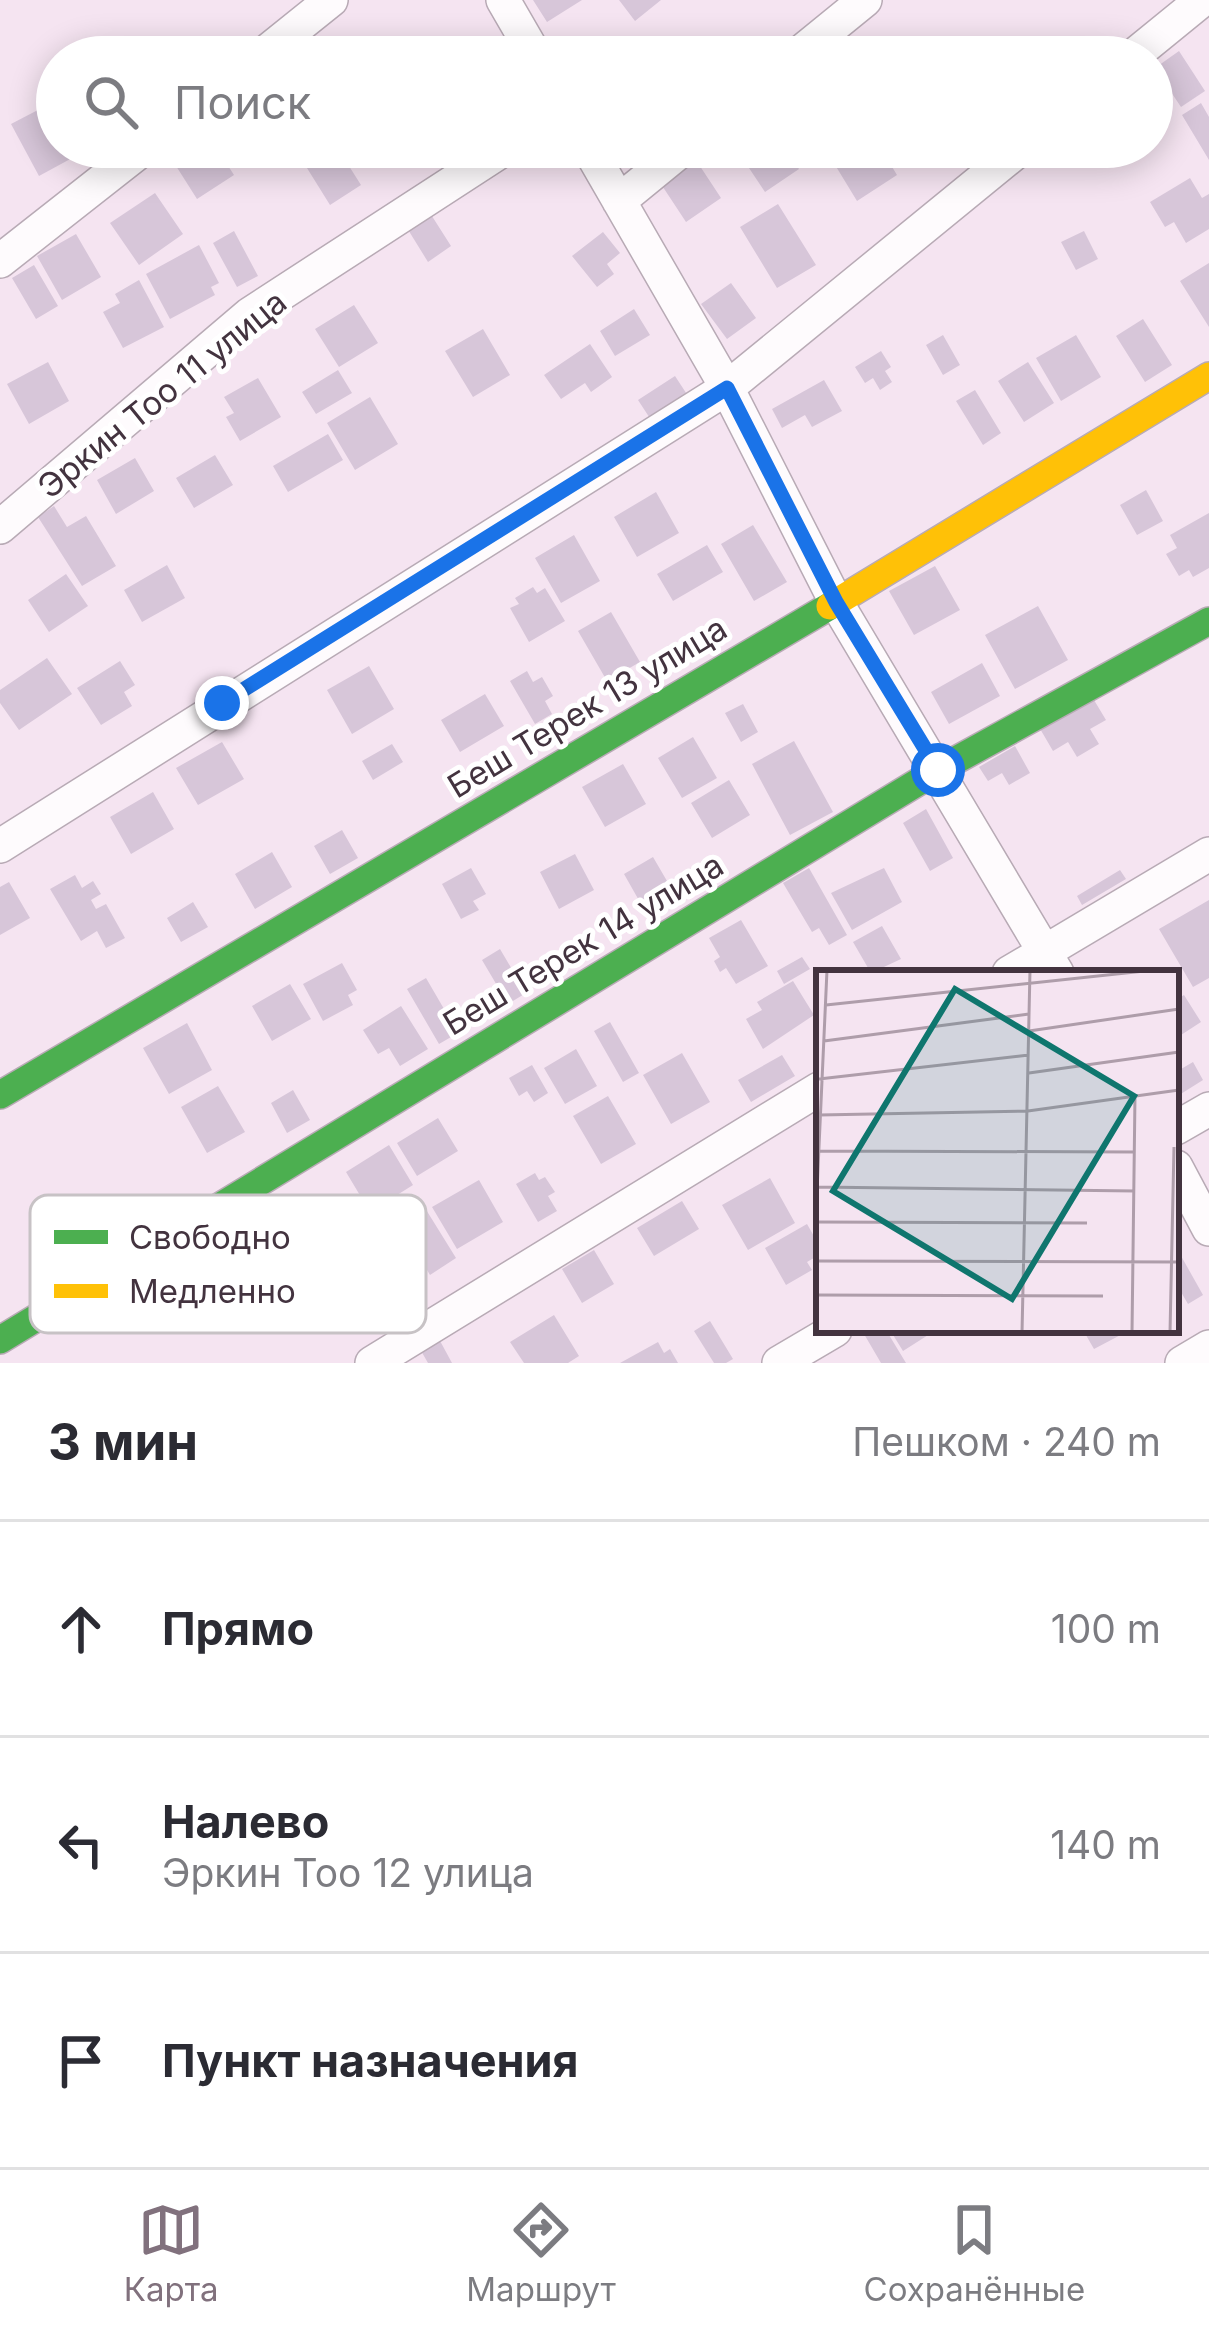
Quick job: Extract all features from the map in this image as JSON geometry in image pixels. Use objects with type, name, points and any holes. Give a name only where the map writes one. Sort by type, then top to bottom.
[{"type":"street","points":[[286,36],[331,0]]},
{"type":"street","points":[[503,0],[524,36]]},
{"type":"street","points":[[821,36],[866,0]]},
{"type":"street","points":[[1158,36],[1202,0]]},
{"type":"street","points":[[0,261],[118,168]]},
{"type":"street","name":"Эркин Тоо 11 улица","points":[[0,527],[250,314],[475,168]]},
{"type":"street","points":[[600,168],[727,388],[836,602],[1050,962]]},
{"type":"street","points":[[619,201],[659,168]]},
{"type":"street","points":[[0,846],[727,388],[996,168]]},
{"type":"street","name":"Беш Терек 13 улица","points":[[0,1095],[1209,376]]},
{"type":"street","name":"Беш Терек 14 улица","points":[[239,1195],[938,770],[1209,621]]},
{"type":"street","points":[[1020,970],[1050,962],[1209,854]]},
{"type":"street","points":[[426,1330],[816,1091]]},
{"type":"street","points":[[1179,1126],[1209,1109]]},
{"type":"street","points":[[1179,1173],[1209,1229]]},
{"type":"street","name":"Беш Терек 14 улица","points":[[0,1340],[30,1322]]},
{"type":"street","points":[[372,1363],[421,1333]]},
{"type":"street","points":[[779,1363],[830,1333]]},
{"type":"street","points":[[1182,1363],[1209,1347]]},
{"type":"building","points":[[533,0],[582,0],[547,22]]},
{"type":"building","points":[[619,0],[661,0],[635,21]]},
{"type":"building","points":[[1179,51],[1205,91],[1181,107],[1173,95],[1173,55]]},
{"type":"building","points":[[1201,103],[1209,117],[1209,160],[1182,115]]},
{"type":"building","points":[[36,111],[36,168],[54,168],[39,176],[11,124]]},
{"type":"building","points":[[177,168],[230,168],[234,175],[197,199]]},
{"type":"building","points":[[307,168],[350,168],[361,185],[330,205]]},
{"type":"building","points":[[678,168],[701,168],[721,198],[686,222],[659,181]]},
{"type":"building","points":[[749,168],[798,168],[799,169],[765,192]]},
{"type":"building","points":[[837,168],[893,168],[897,175],[857,201]]},
{"type":"building","points":[[1190,178],[1202,198],[1209,194],[1209,229],[1186,243],[1174,222],[1165,227],[1150,202]]},
{"type":"building","points":[[155,193],[183,234],[139,265],[110,223]]},
{"type":"building","points":[[778,204],[816,265],[777,288],[740,227]]},
{"type":"building","points":[[430,213],[451,246],[428,262],[407,228]]},
{"type":"building","points":[[234,231],[258,276],[237,287],[213,243]]},
{"type":"building","points":[[1084,231],[1098,259],[1076,270],[1061,242]]},
{"type":"building","points":[[603,232],[620,253],[607,264],[614,274],[597,287],[572,256]]},
{"type":"building","points":[[76,234],[101,277],[62,300],[37,256]]},
{"type":"building","points":[[199,245],[219,283],[211,287],[215,295],[170,319],[146,274]]},
{"type":"building","points":[[1209,263],[1209,327],[1180,281]]},
{"type":"building","points":[[34,265],[58,306],[36,319],[12,278]]},
{"type":"building","points":[[139,280],[164,327],[123,348],[103,312],[120,303],[115,294]]},
{"type":"building","points":[[731,283],[756,318],[727,339],[701,304]]},
{"type":"building","points":[[354,305],[378,343],[339,367],[315,329]]},
{"type":"building","points":[[634,309],[650,335],[615,356],[600,331]]},
{"type":"building","points":[[1143,319],[1172,365],[1145,382],[1116,336]]},
{"type":"building","points":[[483,329],[510,375],[473,397],[445,351]]},
{"type":"building","points":[[943,335],[960,365],[943,375],[926,345]]},
{"type":"building","points":[[1076,335],[1101,377],[1061,401],[1036,358]]},
{"type":"building","points":[[590,344],[612,377],[591,392],[585,383],[561,399],[544,375]]},
{"type":"building","points":[[881,351],[891,367],[885,371],[892,382],[880,390],[873,378],[865,383],[855,367]]},
{"type":"building","points":[[48,362],[69,401],[29,424],[7,384]]},
{"type":"building","points":[[1028,362],[1054,403],[1024,422],[998,381]]},
{"type":"building","points":[[338,370],[352,393],[316,414],[302,392]]},
{"type":"building","points":[[675,376],[692,402],[655,426],[638,400]]},
{"type":"building","points":[[258,378],[281,417],[240,441],[226,417],[234,413],[224,397]]},
{"type":"building","points":[[824,380],[842,411],[812,427],[805,415],[782,428],[772,409]]},
{"type":"building","points":[[975,390],[1001,433],[983,445],[956,401]]},
{"type":"building","points":[[370,397],[398,444],[355,470],[327,423]]},
{"type":"building","points":[[328,434],[343,460],[288,492],[273,466]]},
{"type":"building","points":[[215,455],[233,485],[194,508],[176,478]]},
{"type":"building","points":[[135,458],[154,491],[116,514],[97,480]]},
{"type":"building","points":[[1146,490],[1163,521],[1137,535],[1120,505]]},
{"type":"building","points":[[656,492],[679,533],[637,557],[614,517]]},
{"type":"building","points":[[54,506],[67,527],[86,516],[116,566],[82,586],[38,517]]},
{"type":"building","points":[[1209,513],[1209,568],[1193,577],[1189,570],[1179,576],[1166,554],[1177,548],[1170,535]]},
{"type":"building","points":[[753,525],[787,582],[754,601],[721,544]]},
{"type":"building","points":[[574,535],[600,581],[561,603],[535,558]]},
{"type":"building","points":[[707,545],[723,572],[673,601],[657,574]]},
{"type":"building","points":[[167,565],[185,598],[142,622],[124,590]]},
{"type":"building","points":[[935,566],[960,610],[914,635],[889,591]]},
{"type":"building","points":[[66,574],[88,606],[49,632],[28,600]]},
{"type":"building","points":[[533,587],[537,593],[545,588],[565,621],[529,642],[510,608],[519,604],[515,598]]},
{"type":"building","points":[[1038,606],[1068,660],[1015,689],[985,635]]},
{"type":"building","points":[[611,612],[640,662],[607,681],[578,631]]},
{"type":"building","points":[[47,658],[72,694],[19,730],[0,703],[0,690]]},
{"type":"building","points":[[120,661],[135,685],[124,692],[132,706],[101,725],[77,688]]},
{"type":"building","points":[[982,663],[1000,696],[949,724],[931,692]]},
{"type":"building","points":[[369,666],[394,709],[352,734],[327,690]]},
{"type":"building","points":[[527,671],[533,682],[542,677],[553,696],[545,701],[552,714],[535,724],[510,681]]},
{"type":"building","points":[[485,694],[504,726],[460,752],[441,720]]},
{"type":"building","points":[[1094,700],[1106,720],[1090,729],[1099,744],[1077,757],[1068,742],[1053,751],[1039,727]]},
{"type":"building","points":[[743,704],[758,732],[741,742],[725,713]]},
{"type":"building","points":[[693,737],[717,778],[682,798],[658,758]]},
{"type":"building","points":[[794,741],[833,812],[790,835],[752,764]]},
{"type":"building","points":[[222,742],[244,779],[198,805],[176,768]]},
{"type":"building","points":[[392,744],[403,762],[373,780],[362,761]]},
{"type":"building","points":[[1015,746],[1030,773],[1009,785],[1002,773],[988,781],[979,767]]},
{"type":"building","points":[[623,764],[646,804],[605,827],[582,787]]},
{"type":"building","points":[[729,780],[750,815],[712,838],[691,803]]},
{"type":"building","points":[[153,792],[174,829],[131,854],[110,817]]},
{"type":"building","points":[[926,809],[953,858],[930,871],[903,823]]},
{"type":"building","points":[[342,830],[358,858],[330,874],[314,846]]},
{"type":"building","points":[[272,852],[292,887],[255,909],[235,874]]},
{"type":"building","points":[[575,854],[594,890],[559,909],[540,872]]},
{"type":"building","points":[[653,857],[674,893],[645,911],[624,874]]},
{"type":"building","points":[[471,868],[486,894],[473,901],[479,910],[461,919],[442,884]]},
{"type":"building","points":[[809,868],[847,935],[829,945],[819,928],[812,932],[783,883]]},
{"type":"building","points":[[884,868],[902,902],[852,930],[831,893]]},
{"type":"building","points":[[1120,870],[1126,879],[1082,905],[1077,896]]},
{"type":"building","points":[[75,875],[82,888],[93,881],[101,894],[91,900],[96,909],[106,904],[125,938],[106,948],[97,931],[81,941],[50,889]]},
{"type":"building","points":[[9,882],[30,918],[0,935],[0,887]]},
{"type":"building","points":[[1209,900],[1209,978],[1193,987],[1159,929]]},
{"type":"building","points":[[193,902],[208,927],[181,942],[167,918]]},
{"type":"building","points":[[741,920],[768,966],[736,984],[726,968],[720,972],[714,961],[720,957],[709,938]]},
{"type":"building","points":[[882,926],[901,959],[869,970],[853,942]]},
{"type":"building","points":[[500,949],[526,993],[508,1004],[482,960]]},
{"type":"building","points":[[802,957],[810,969],[784,984],[777,971]]},
{"type":"building","points":[[342,963],[357,990],[348,995],[353,1005],[323,1021],[303,984]]},
{"type":"building","points":[[426,978],[458,1033],[439,1044],[407,989]]},
{"type":"building","points":[[793,981],[814,1015],[763,1049],[746,1019],[762,1010],[757,1002]]},
{"type":"building","points":[[290,984],[311,1019],[272,1041],[252,1006]]},
{"type":"building","points":[[1184,995],[1201,1022],[1181,1035],[1179,1034],[1179,998]]},
{"type":"building","points":[[401,1006],[428,1049],[400,1066],[389,1048],[378,1054],[363,1030]]},
{"type":"building","points":[[610,1022],[639,1073],[623,1082],[594,1031]]},
{"type":"building","points":[[187,1023],[212,1070],[169,1094],[143,1048]]},
{"type":"building","points":[[576,1049],[597,1086],[565,1104],[544,1068]]},
{"type":"building","points":[[682,1053],[710,1102],[671,1124],[643,1075]]},
{"type":"building","points":[[782,1055],[795,1076],[751,1102],[738,1080]]},
{"type":"building","points":[[1193,1062],[1203,1080],[1179,1095],[1179,1070]]},
{"type":"building","points":[[532,1065],[548,1093],[534,1102],[527,1091],[519,1096],[509,1078]]},
{"type":"building","points":[[218,1086],[245,1132],[207,1153],[181,1107]]},
{"type":"building","points":[[293,1090],[310,1120],[287,1133],[271,1103]]},
{"type":"building","points":[[608,1096],[636,1144],[601,1164],[573,1116]]},
{"type":"building","points":[[438,1118],[458,1151],[417,1176],[397,1143]]},
{"type":"building","points":[[389,1145],[413,1185],[397,1195],[360,1195],[346,1172]]},
{"type":"building","points":[[535,1173],[539,1180],[545,1177],[555,1192],[548,1196],[557,1211],[538,1222],[516,1184]]},
{"type":"building","points":[[770,1178],[795,1223],[748,1250],[722,1205]]},
{"type":"building","points":[[479,1180],[503,1222],[457,1249],[432,1207]]},
{"type":"building","points":[[682,1201],[699,1229],[654,1256],[637,1228]]},
{"type":"building","points":[[426,1210],[456,1258],[430,1275],[426,1268]]},
{"type":"building","points":[[807,1224],[816,1240],[816,1257],[807,1262],[812,1270],[786,1285],[765,1248]]},
{"type":"building","points":[[594,1250],[614,1284],[582,1303],[562,1269]]},
{"type":"building","points":[[1179,1252],[1203,1295],[1188,1304],[1181,1292]]},
{"type":"building","points":[[554,1315],[579,1356],[568,1363],[524,1363],[510,1342]]},
{"type":"building","points":[[710,1321],[733,1359],[726,1363],[714,1363],[694,1331]]},
{"type":"building","points":[[888,1333],[906,1363],[881,1363],[864,1334]]},
{"type":"building","points":[[892,1333],[931,1333],[903,1351]]},
{"type":"building","points":[[1085,1333],[1124,1333],[1094,1349]]},
{"type":"building","points":[[439,1339],[452,1363],[428,1363],[420,1349]]},
{"type":"building","points":[[658,1342],[664,1353],[670,1349],[678,1363],[620,1363]]},
{"type":"traffic: fast","points":[[0,1095],[830,606]]},
{"type":"traffic: fast","points":[[239,1195],[938,770],[1209,621]]},
{"type":"traffic: fast","points":[[0,1340],[30,1322]]},
{"type":"traffic: slow","points":[[830,606],[1209,376]]},
{"type":"route","points":[[222,703],[727,388],[836,602],[938,770]]}]
